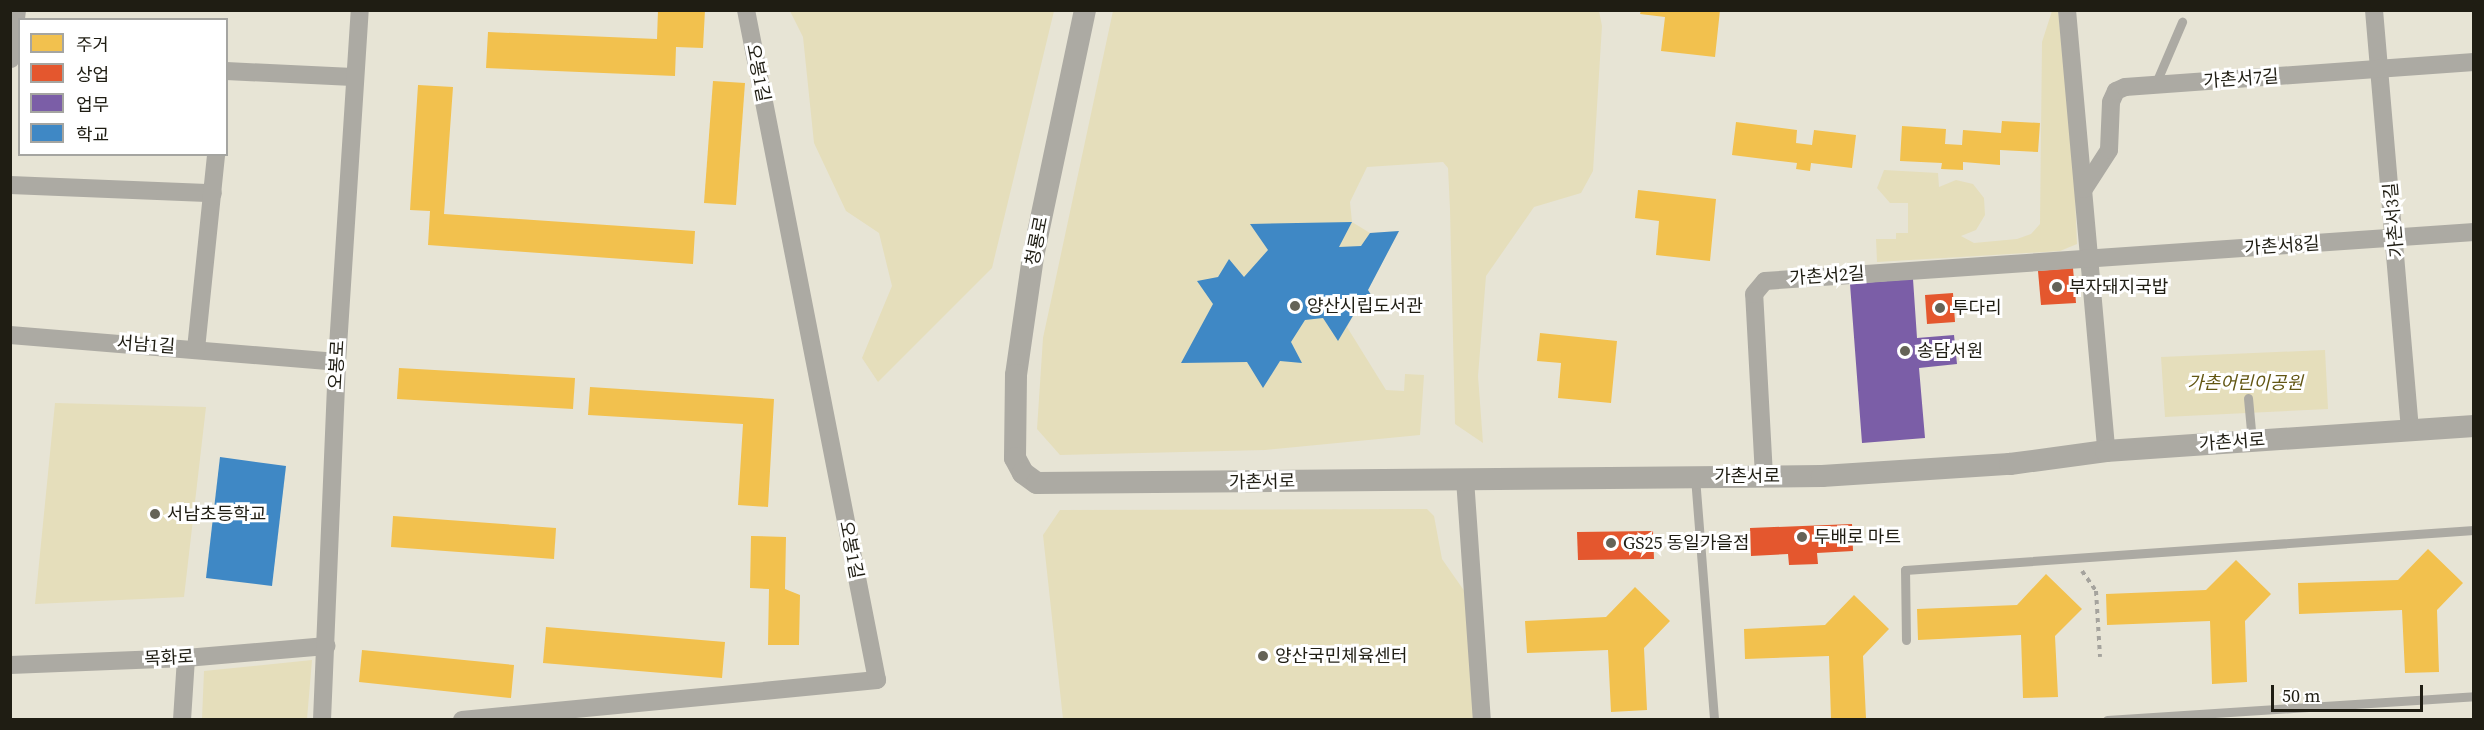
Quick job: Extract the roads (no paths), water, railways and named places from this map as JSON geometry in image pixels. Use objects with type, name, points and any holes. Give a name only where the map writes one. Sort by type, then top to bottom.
[{"type":"street","points":[[14,59],[17,10]]},
{"type":"street","name":"오봉로","points":[[322,720],[337,362],[353,77],[360,10]]},
{"type":"street","name":"오봉1길","points":[[462,720],[877,680],[746,10]]},
{"type":"street","name":"청룡로","points":[[1023,473],[1015,458],[1016,375],[1033,257],[1085,10]]},
{"type":"street","points":[[2067,10],[2106,451]]},
{"type":"street","name":"가촌서3길","points":[[2374,10],[2396,239],[2410,430]]},
{"type":"street","name":"가촌서7길","points":[[2084,189],[2109,150],[2111,102],[2116,91],[2155,85],[2474,62]]},
{"type":"street","points":[[228,71],[353,77]]},
{"type":"street","name":"서남1길","points":[[10,335],[196,349],[216,156]]},
{"type":"street","points":[[10,185],[213,193]]},
{"type":"street","name":"가촌서8길","points":[[2090,258],[2474,232]]},
{"type":"street","name":"가촌서2길","points":[[1764,476],[1754,294],[1759,285],[1772,279],[2090,258]]},
{"type":"street","points":[[196,349],[337,362]]},
{"type":"street","name":"가촌서로","points":[[1023,473],[1037,483],[1069,486],[1764,476],[2010,464],[2106,451],[2474,426]]},
{"type":"street","points":[[1465,479],[1482,720]]},
{"type":"street","name":"목화로","points":[[10,665],[186,658],[326,646]]},
{"type":"street","points":[[182,720],[186,658]]},
{"type":"lane","points":[[2155,85],[2182,22]]},
{"type":"lane","points":[[2248,398],[2252,441]]},
{"type":"lane","points":[[1695,476],[1714,720]]},
{"type":"lane","points":[[1906,640],[1905,570],[2474,530]]},
{"type":"lane","points":[[2107,720],[2474,696]]},
{"type":"place","name":"부자돼지국밥","points":[[2057,287]]},
{"type":"place","name":"양산시립도서관","points":[[1295,306]]},
{"type":"place","name":"투다리","points":[[1940,308]]},
{"type":"place","name":"송담서원","points":[[1905,351]]},
{"type":"place","name":"서남초등학교","points":[[155,514]]},
{"type":"place","name":"두배로 마트","points":[[1802,537]]},
{"type":"place","name":"GS25 동일가을점","points":[[1611,543]]},
{"type":"place","name":"양산국민체육센터","points":[[1263,656]]},
{"type":"park label","name":"가촌어린이공원","points":[[2245,383]]}]
